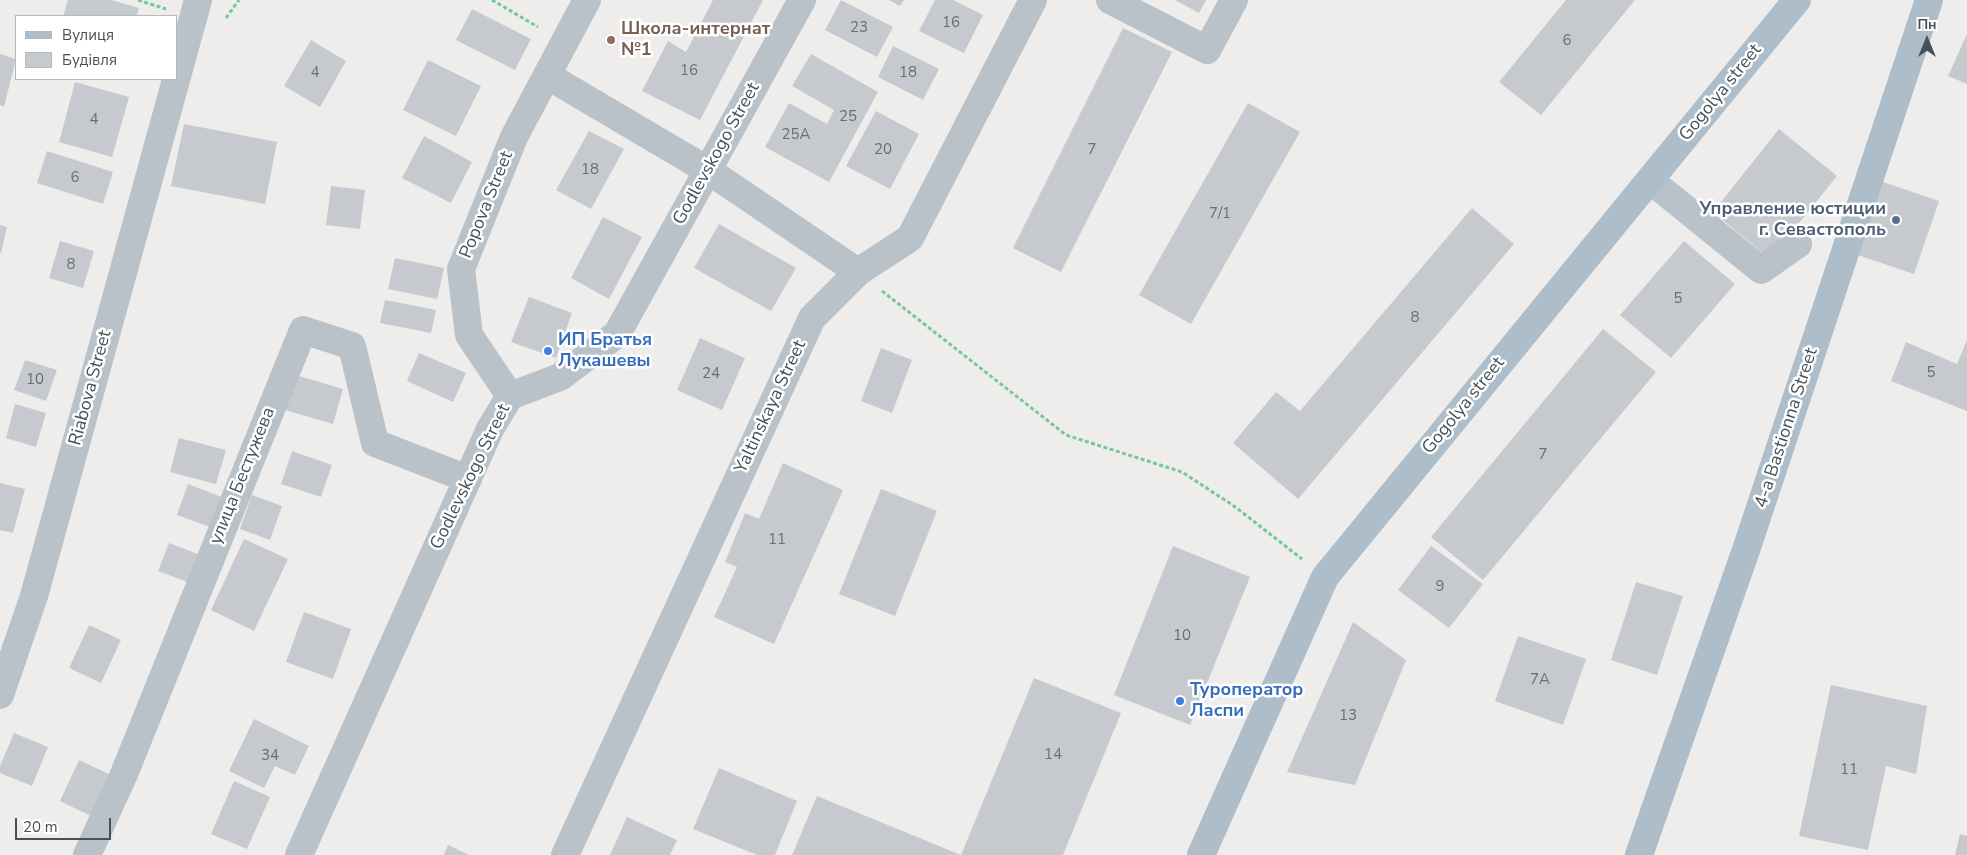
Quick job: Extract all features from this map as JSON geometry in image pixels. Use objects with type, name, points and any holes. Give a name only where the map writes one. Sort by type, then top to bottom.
[{"type":"main road","name":"Gogolya street","points":[[1201,855],[1325,577],[1797,0]]},
{"type":"main road","name":"4-a Bastionna Street","points":[[1639,855],[1747,547],[1930,0]]},
{"type":"street","name":"Riabova Street","points":[[178,73],[198,0]]},
{"type":"street","name":"Popova Street","points":[[510,396],[469,335],[461,269],[514,137],[587,0]]},
{"type":"street","name":"Godlevskogo Street","points":[[299,855],[490,429],[510,396],[560,377],[617,334],[709,171],[802,0]]},
{"type":"street","name":"Yaltinskaya Street","points":[[565,855],[812,318],[858,272],[910,238],[1033,0]]},
{"type":"street","points":[[1110,0],[1207,50],[1234,0]]},
{"type":"street","points":[[548,76],[709,171],[858,272]]},
{"type":"street","name":"Riabova Street","points":[[0,695],[34,596],[176,80]]},
{"type":"street","points":[[1650,180],[1761,270],[1798,244]]},
{"type":"street","name":"улица Бестужева","points":[[87,855],[124,774],[303,330],[352,346],[375,443],[468,478]]},
{"type":"path","points":[[492,0],[564,43]]},
{"type":"path","points":[[858,272],[1066,435],[1182,472],[1234,506],[1304,560]]},
{"type":"building","points":[[68,0],[111,0],[139,8],[137,15],[63,15]]},
{"type":"building","points":[[713,0],[763,0],[700,120],[642,91],[668,41],[686,52]]},
{"type":"building","points":[[841,0],[893,27],[877,57],[825,30]]},
{"type":"building","points":[[889,0],[904,0],[900,6]]},
{"type":"building","points":[[935,0],[953,0],[983,15],[964,53],[919,31]]},
{"type":"building","points":[[1175,0],[1206,0],[1199,13]]},
{"type":"building","points":[[1566,0],[1635,0],[1541,115],[1499,82]]},
{"type":"building","points":[[472,9],[531,39],[515,70],[456,40]]},
{"type":"building","points":[[1123,28],[1172,52],[1061,272],[1013,248]]},
{"type":"building","points":[[1967,34],[1967,84],[1948,76]]},
{"type":"building","points":[[311,40],[346,61],[320,107],[284,86]]},
{"type":"building","points":[[893,46],[939,69],[923,100],[878,77]]},
{"type":"building","points":[[0,54],[15,59],[15,63],[4,107],[0,105]]},
{"type":"building","points":[[811,54],[878,92],[829,182],[765,147],[789,103],[827,124],[834,110],[792,86]]},
{"type":"building","points":[[428,60],[481,86],[456,136],[403,110]]},
{"type":"building","points":[[75,82],[129,97],[112,157],[59,142]]},
{"type":"building","points":[[1248,103],[1300,132],[1191,324],[1139,295]]},
{"type":"building","points":[[876,111],[919,134],[890,189],[846,166]]},
{"type":"building","points":[[184,124],[277,142],[265,204],[171,186]]},
{"type":"building","points":[[1779,129],[1837,176],[1770,259],[1713,212]]},
{"type":"building","points":[[589,131],[624,149],[591,209],[556,190]]},
{"type":"building","points":[[424,136],[472,162],[451,203],[402,178]]},
{"type":"building","points":[[47,151],[113,172],[103,204],[37,183]]},
{"type":"building","points":[[1883,182],[1939,201],[1914,274],[1858,255]]},
{"type":"building","points":[[331,186],[365,190],[360,229],[326,225]]},
{"type":"building","points":[[1472,208],[1514,244],[1298,499],[1233,443],[1276,392],[1300,411]]},
{"type":"building","points":[[603,217],[642,237],[609,299],[571,278]]},
{"type":"building","points":[[719,224],[796,268],[771,311],[694,268]]},
{"type":"building","points":[[0,225],[7,227],[1,253],[0,253]]},
{"type":"building","points":[[60,241],[94,251],[83,288],[49,278]]},
{"type":"building","points":[[1684,241],[1735,284],[1671,358],[1620,315]]},
{"type":"building","points":[[395,258],[444,268],[437,299],[388,289]]},
{"type":"building","points":[[529,297],[572,313],[556,358],[511,342]]},
{"type":"building","points":[[385,300],[436,310],[431,333],[380,323]]},
{"type":"building","points":[[1603,329],[1656,372],[1483,580],[1431,537]]},
{"type":"building","points":[[700,338],[745,358],[722,410],[677,390]]},
{"type":"building","points":[[1967,340],[1967,411],[1891,381],[1906,342],[1957,364]]},
{"type":"building","points":[[881,348],[912,360],[892,413],[861,401]]},
{"type":"building","points":[[419,353],[466,373],[453,402],[407,381]]},
{"type":"building","points":[[25,360],[57,370],[46,401],[14,390]]},
{"type":"building","points":[[296,375],[343,389],[333,424],[285,410]]},
{"type":"building","points":[[15,404],[46,413],[36,447],[6,438]]},
{"type":"building","points":[[179,438],[226,450],[216,484],[170,472]]},
{"type":"building","points":[[292,451],[332,465],[321,497],[281,484]]},
{"type":"building","points":[[783,463],[843,490],[774,644],[714,617],[737,567],[725,562],[745,513],[759,519]]},
{"type":"building","points":[[0,483],[25,489],[13,533],[0,530]]},
{"type":"building","points":[[188,484],[224,498],[213,528],[177,515]]},
{"type":"building","points":[[881,489],[937,511],[895,616],[839,594]]},
{"type":"building","points":[[252,495],[282,506],[270,540],[240,529]]},
{"type":"building","points":[[244,539],[288,559],[254,631],[211,610]]},
{"type":"building","points":[[169,543],[203,556],[193,584],[158,571]]},
{"type":"building","points":[[1173,546],[1250,577],[1190,725],[1114,695]]},
{"type":"building","points":[[1431,546],[1483,584],[1449,628],[1398,590]]},
{"type":"building","points":[[1636,582],[1683,596],[1657,675],[1611,660]]},
{"type":"building","points":[[304,612],[351,629],[333,679],[286,662]]},
{"type":"building","points":[[1353,622],[1406,660],[1355,785],[1287,772]]},
{"type":"building","points":[[89,625],[121,640],[101,683],[69,668]]},
{"type":"building","points":[[1518,636],[1586,659],[1563,725],[1495,701]]},
{"type":"building","points":[[1034,678],[1121,713],[1063,855],[961,855]]},
{"type":"building","points":[[1831,685],[1927,706],[1916,774],[1886,766],[1868,850],[1799,836]]},
{"type":"building","points":[[254,719],[309,746],[295,775],[275,766],[264,788],[229,771]]},
{"type":"building","points":[[14,733],[48,747],[32,786],[0,773],[0,766]]},
{"type":"building","points":[[79,760],[115,777],[95,818],[60,801]]},
{"type":"building","points":[[719,768],[797,801],[775,855],[757,855],[693,829]]},
{"type":"building","points":[[234,781],[270,797],[247,849],[211,834]]},
{"type":"building","points":[[817,796],[961,855],[792,855]]},
{"type":"building","points":[[627,817],[677,840],[670,855],[610,855]]},
{"type":"building","points":[[1960,834],[1967,836],[1967,855],[1955,855]]},
{"type":"building","points":[[448,845],[469,855],[444,855]]},
{"type":"place","name":"Школа-интернат №1","points":[[611,40]]},
{"type":"place","name":"Управление юстиции г. Севастополь","points":[[1896,220]]},
{"type":"place","name":"ИП Братья Лукашевы","points":[[548,351]]},
{"type":"place","name":"Туроператор Ласпи","points":[[1180,701]]}]
